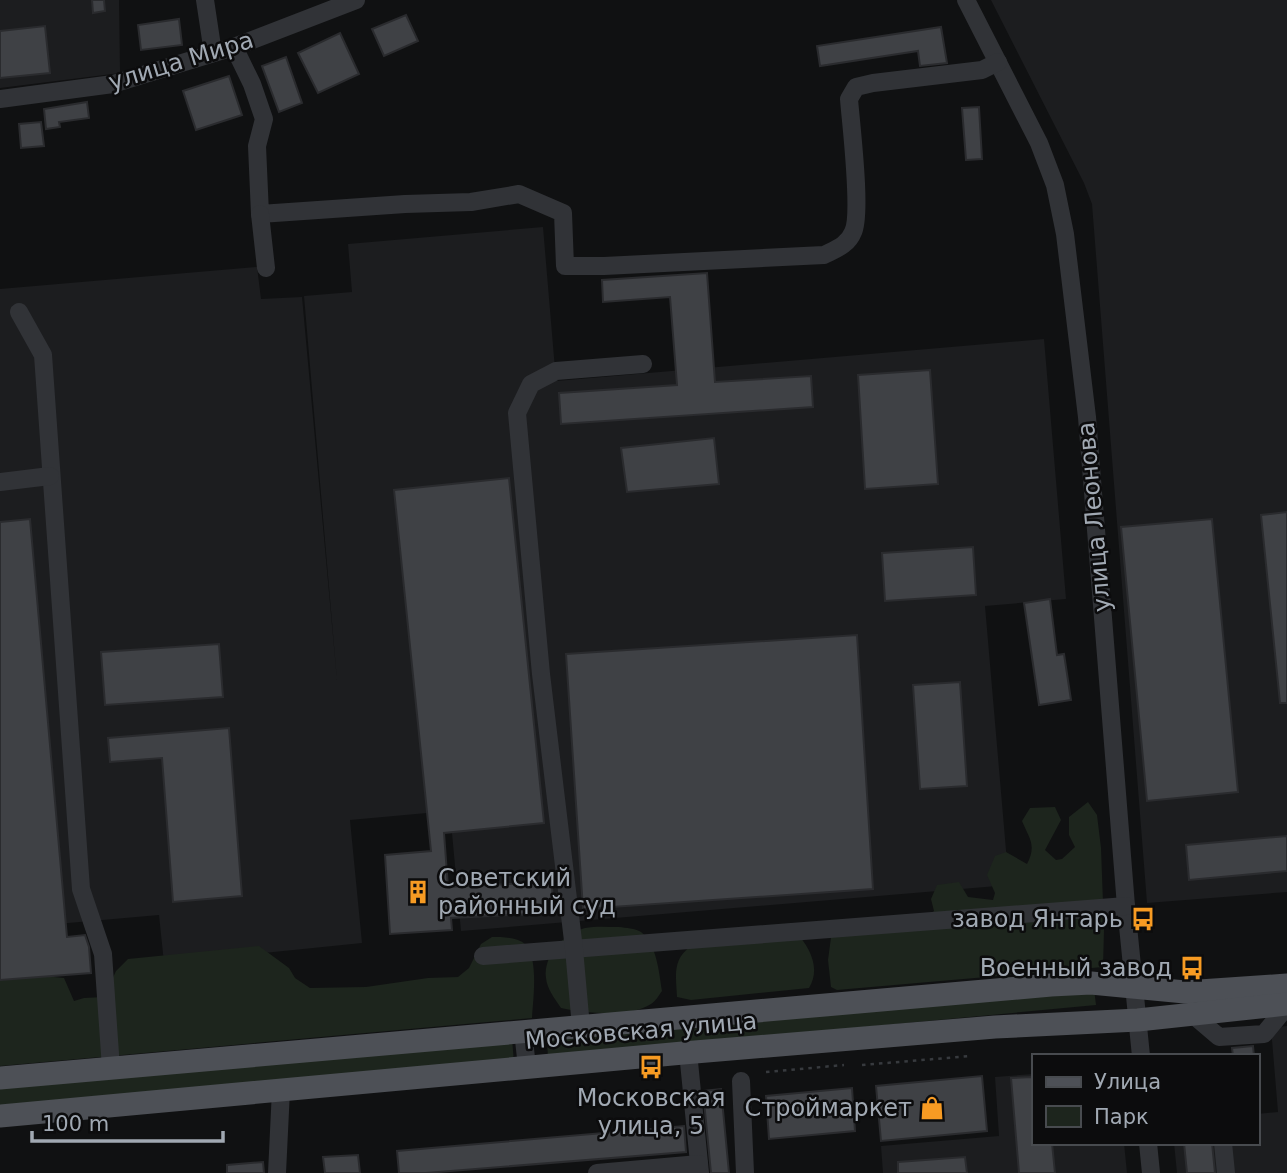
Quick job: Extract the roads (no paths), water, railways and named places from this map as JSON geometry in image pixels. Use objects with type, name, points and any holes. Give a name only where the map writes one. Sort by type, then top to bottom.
[{"type":"main road","name":"Московская улица","points":[[0,1078],[1091,982],[1185,992],[1287,985]]},
{"type":"main road","name":"Московская улица","points":[[0,1116],[688,1052],[995,1027],[1138,1020],[1287,1005]]},
{"type":"street","points":[[205,0],[213,54]]},
{"type":"street","name":"улица Мира","points":[[0,99],[113,85],[234,47],[356,0]]},
{"type":"street","name":"улица Леонова","points":[[967,0],[1043,153],[1055,185],[1065,234],[1087,417],[1126,906],[1141,1054]]},
{"type":"street","points":[[234,47],[252,84],[264,119],[257,146],[266,268]]},
{"type":"street","points":[[260,214],[471,202],[519,194],[563,213],[565,266],[824,256],[846,244],[855,230],[856,205],[849,99],[856,87],[982,70],[999,62]]},
{"type":"street","points":[[19,312],[43,355],[82,889],[103,954],[111,1068]]},
{"type":"street","points":[[581,1027],[541,674],[517,413],[531,384],[556,370],[643,365]]},
{"type":"street","points":[[0,482],[50,476]]},
{"type":"street","points":[[483,956],[1126,906]]},
{"type":"street","points":[[523,1031],[527,1067]]},
{"type":"street","points":[[597,1173],[699,1168],[688,1052]]},
{"type":"street","points":[[741,1081],[745,1173]]},
{"type":"street","points":[[277,1173],[281,1090]]},
{"type":"street","points":[[1148,1145],[1151,1173]]},
{"type":"street","points":[[1223,1145],[1226,1173]]},
{"type":"place","name":"Советский районный суд","points":[[418,892]]},
{"type":"place","name":"завод Янтарь","points":[[1143,919]]},
{"type":"place","name":"Военный завод","points":[[1192,968]]},
{"type":"place","name":"Московская улица, 5","points":[[651,1067]]},
{"type":"place","name":"Строймаркет","points":[[932,1108]]}]
